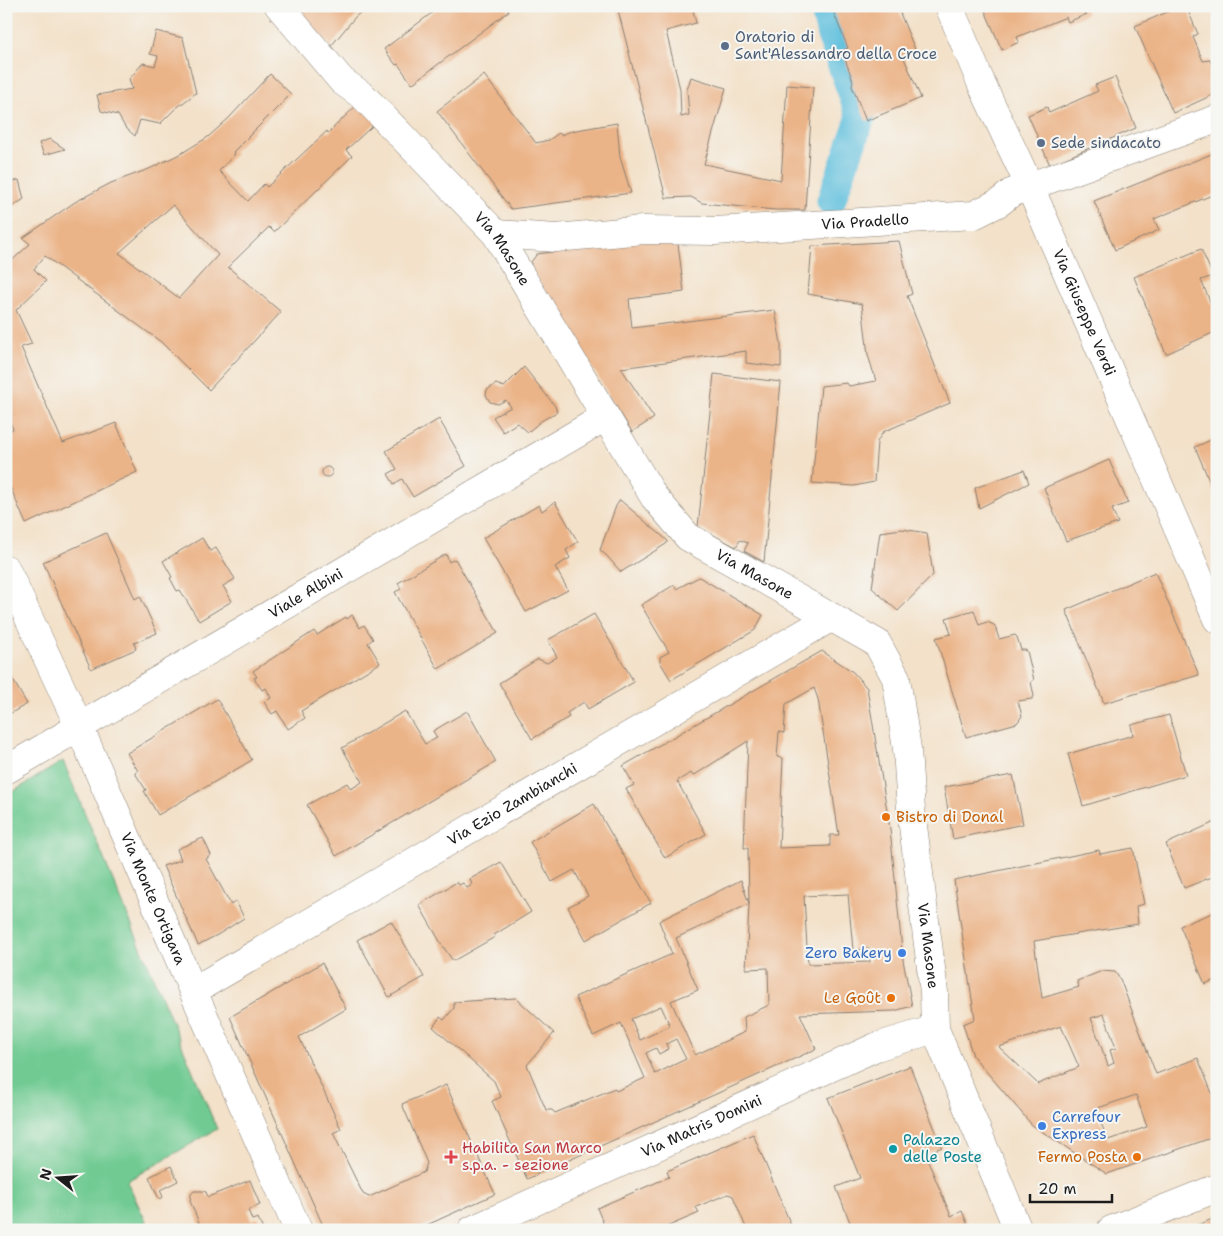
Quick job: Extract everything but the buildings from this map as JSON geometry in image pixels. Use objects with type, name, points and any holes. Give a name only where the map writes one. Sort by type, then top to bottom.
[{"type":"street","name":"Via Masone","points":[[279,6],[342,81],[363,96],[496,234],[654,497],[688,538],[877,643],[896,678],[907,749],[911,810],[934,992],[935,1029],[1018,1230]]},
{"type":"street","name":"Via Giuseppe Verdi","points":[[949,6],[982,85],[1030,187],[1217,619]]},
{"type":"street","name":"Via Pradello","points":[[496,234],[556,238],[643,230],[715,231],[974,215],[1000,202],[1011,193],[1217,119]]},
{"type":"street","name":"Viale Albini","points":[[6,770],[605,417]]},
{"type":"street","name":"Via Monte Ortigara","points":[[6,569],[79,726],[298,1230]]},
{"type":"street","name":"Via Ezio Zambianchi","points":[[193,991],[832,617]]},
{"type":"street","name":"Via Matris Domini","points":[[472,1230],[876,1047],[935,1029]]},
{"type":"street","points":[[1111,1230],[1217,1188]]},
{"type":"green space","points":[[63,761],[217,1129],[127,1181],[150,1230],[6,1230],[6,796]]},
{"type":"waterway","points":[[824,6],[831,35],[861,117],[831,201]]},
{"type":"place","name":"Oratorio di Sant'Alessandro della Croce","points":[[725,46]]},
{"type":"place","name":"Sede sindacato","points":[[1041,143]]},
{"type":"place","name":"Bistro di Donal","points":[[886,817]]},
{"type":"place","name":"Zero Bakery","points":[[902,953]]},
{"type":"place","name":"Le Goût","points":[[891,998]]},
{"type":"place","name":"Carrefour Express","points":[[1042,1126]]},
{"type":"place","name":"Palazzo delle Poste","points":[[893,1149]]},
{"type":"place","name":"Habilita San Marco s.p.a. - sezione","points":[[451,1157]]},
{"type":"place","name":"Fermo Posta","points":[[1137,1157]]}]
